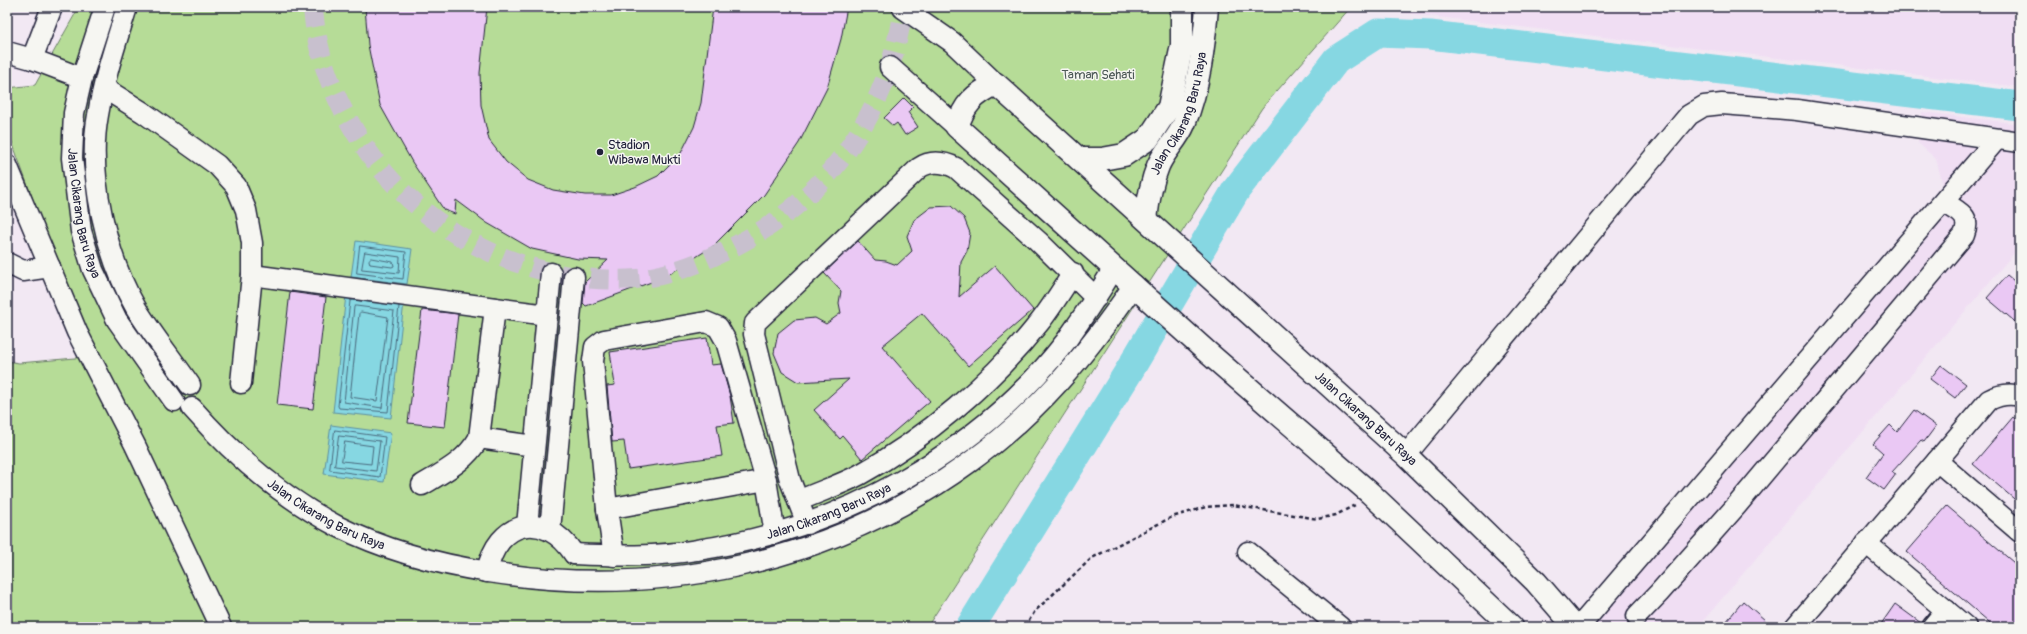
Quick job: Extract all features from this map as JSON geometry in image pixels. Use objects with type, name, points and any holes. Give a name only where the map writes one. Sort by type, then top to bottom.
[{"type":"main road","name":"Jalan Cikarang Baru Raya","points":[[1079,159],[1102,159],[1124,155],[1148,139],[1169,107],[1182,45],[1182,7]]},
{"type":"main road","name":"Jalan Cikarang Baru Raya","points":[[1146,219],[1149,194],[1158,165],[1184,125],[1196,83],[1204,47],[1206,7]]},
{"type":"main road","name":"Jalan Cikarang Baru Raya","points":[[996,84],[1406,455],[1536,582],[1576,627]]},
{"type":"main road","points":[[996,84],[982,90],[970,100],[962,113],[957,127],[1206,351],[1370,493],[1512,627]]},
{"type":"street","points":[[32,59],[52,7]]},
{"type":"street","name":"Jalan Cikarang Baru Raya","points":[[105,7],[82,78],[74,113],[72,158],[81,231],[92,270],[117,320],[174,401]]},
{"type":"street","name":"Jalan Cikarang Baru Raya","points":[[127,7],[97,116],[94,159],[104,227],[115,263],[136,307],[190,385]]},
{"type":"street","name":"Jalan Cikarang Baru Raya","points":[[903,8],[952,42],[996,84]]},
{"type":"street","points":[[7,52],[32,59],[82,78]]},
{"type":"street","points":[[890,67],[957,127]]},
{"type":"street","points":[[104,88],[144,113],[217,165],[236,186],[246,210],[252,243],[252,275],[240,383]]},
{"type":"street","points":[[1406,455],[1689,115],[1704,106],[1722,104],[1797,110],[1996,140],[2020,142]]},
{"type":"street","points":[[1579,627],[1996,140]]},
{"type":"street","points":[[807,524],[790,480],[756,346],[754,323],[919,168],[927,163],[940,163],[956,168],[1073,273],[1096,298]]},
{"type":"street","points":[[7,165],[77,332],[134,445],[221,627]]},
{"type":"street","points":[[1637,616],[1737,505],[1964,235],[1968,226],[1965,217],[1944,202]]},
{"type":"street","points":[[7,263],[23,271],[50,268]]},
{"type":"street","name":"Jalan Cikarang Baru Raya","points":[[574,554],[614,556],[654,555],[695,551],[775,534],[807,524],[857,504],[904,480],[949,451],[991,418],[1030,381],[1065,341],[1096,298],[1114,268]]},
{"type":"street","points":[[527,526],[551,273]]},
{"type":"street","points":[[798,501],[858,476],[908,445],[973,393],[1039,323],[1073,273]]},
{"type":"street","points":[[252,275],[547,315]]},
{"type":"street","points":[[550,530],[574,277]]},
{"type":"street","name":"Jalan Cikarang Baru Raya","points":[[192,408],[218,438],[259,475],[284,494],[317,515],[366,540],[396,551],[456,567],[571,582],[632,582],[692,576],[752,564],[810,546],[866,523],[920,495],[970,462],[1018,424],[1070,370],[1100,335],[1134,286]]},
{"type":"street","points":[[422,485],[456,465],[473,449],[479,438],[495,308]]},
{"type":"street","points":[[614,556],[607,509],[593,361],[595,347],[604,340],[706,322],[718,327],[726,341],[766,480],[775,534]]},
{"type":"street","points":[[181,385],[194,386],[199,394],[199,402],[192,408],[183,410],[176,405],[174,401],[175,392],[181,385]]},
{"type":"street","points":[[1795,627],[1989,400],[1998,395],[2013,394],[2020,396]]},
{"type":"street","points":[[479,438],[534,446]]},
{"type":"street","points":[[1937,460],[2020,532]]},
{"type":"street","points":[[607,509],[766,480]]},
{"type":"street","points":[[487,572],[490,556],[498,542],[511,531],[527,526],[539,526],[560,536],[574,554],[571,582]]},
{"type":"street","points":[[1866,544],[1966,627]]},
{"type":"street","points":[[1248,552],[1340,627]]},
{"type":"street","points":[[1932,627],[1946,610]]},
{"type":"path","points":[[1025,627],[1035,611],[1092,558],[1172,517],[1206,507],[1233,505],[1318,519],[1336,515],[1356,504],[1370,493]]},
{"type":"shaded area","points":[[1354,7],[2020,7],[2020,87],[1927,76]]},
{"type":"shaded area","points":[[1922,112],[2020,124],[2020,246],[1698,627],[1565,627],[1943,185],[1936,159],[1918,143]]},
{"type":"green space","name":"Taman Sehati","points":[[79,7],[1351,7],[1262,108],[927,627],[7,627],[7,361],[19,363],[98,356],[71,305],[7,128],[7,88],[35,85]]},
{"type":"water","points":[[356,241],[412,249],[407,284],[351,277]]},
{"type":"water","points":[[346,295],[404,302],[391,418],[333,412]]},
{"type":"water","points":[[331,425],[391,433],[384,482],[324,474]]},
{"type":"building","name":"Stadion Wibawa Mukti","points":[[365,7],[487,7],[480,73],[481,105],[489,140],[506,162],[528,180],[553,190],[585,195],[611,195],[635,187],[658,176],[681,153],[694,127],[701,103],[713,7],[847,7],[841,39],[827,88],[799,143],[764,195],[713,246],[665,277],[586,306],[583,303],[585,282],[608,260],[578,259],[532,249],[487,223],[456,200],[455,214],[444,210],[412,162],[380,105],[368,45]]},
{"type":"building","points":[[904,98],[913,107],[908,112],[918,127],[905,135],[897,123],[893,126],[884,118]]},
{"type":"building","points":[[951,206],[964,218],[970,233],[967,251],[961,262],[959,297],[995,266],[1033,310],[968,366],[922,313],[882,346],[930,401],[862,459],[843,436],[840,439],[814,410],[849,379],[798,382],[782,372],[774,353],[778,333],[794,320],[815,318],[826,324],[841,313],[839,303],[841,291],[824,273],[858,241],[875,260],[886,261],[897,265],[912,251],[907,236],[914,220],[931,207]]},
{"type":"building","points":[[2007,275],[2020,286],[2020,326],[1987,298]]},
{"type":"building","points":[[290,292],[326,297],[313,409],[277,405]]},
{"type":"building","points":[[422,310],[458,314],[445,427],[408,423]]},
{"type":"building","points":[[707,338],[711,365],[721,364],[730,396],[734,423],[717,425],[722,456],[628,469],[624,441],[612,442],[607,386],[615,385],[610,352]]},
{"type":"building","points":[[1941,365],[1966,384],[1955,398],[1930,379]]},
{"type":"building","points":[[1914,410],[1936,426],[1924,442],[1921,440],[1892,472],[1896,474],[1884,490],[1866,477],[1883,453],[1873,444],[1890,425],[1897,432]]},
{"type":"building","points":[[2013,417],[2020,424],[2020,504],[1973,464]]},
{"type":"building","points":[[1947,506],[2020,568],[2020,627],[1995,627],[1907,552]]},
{"type":"building","points":[[1743,601],[1765,620],[1759,627],[1722,627]]},
{"type":"building","points":[[1895,604],[1921,623],[1921,627],[1879,627]]},
{"type":"waterway","points":[[970,627],[1129,371],[1236,190],[1336,60],[1378,33],[1430,35],[2020,106]]},
{"type":"tunnel","points":[[313,7],[315,26],[324,64],[338,100],[356,134],[391,181],[419,207],[451,230],[485,249],[521,264],[558,274],[597,279],[646,278],[687,267],[716,255],[753,236],[787,213],[817,186],[843,156],[865,123],[882,87],[895,48],[903,7]]},
{"type":"place","name":"Stadion Wibawa Mukti","points":[[600,152]]}]
